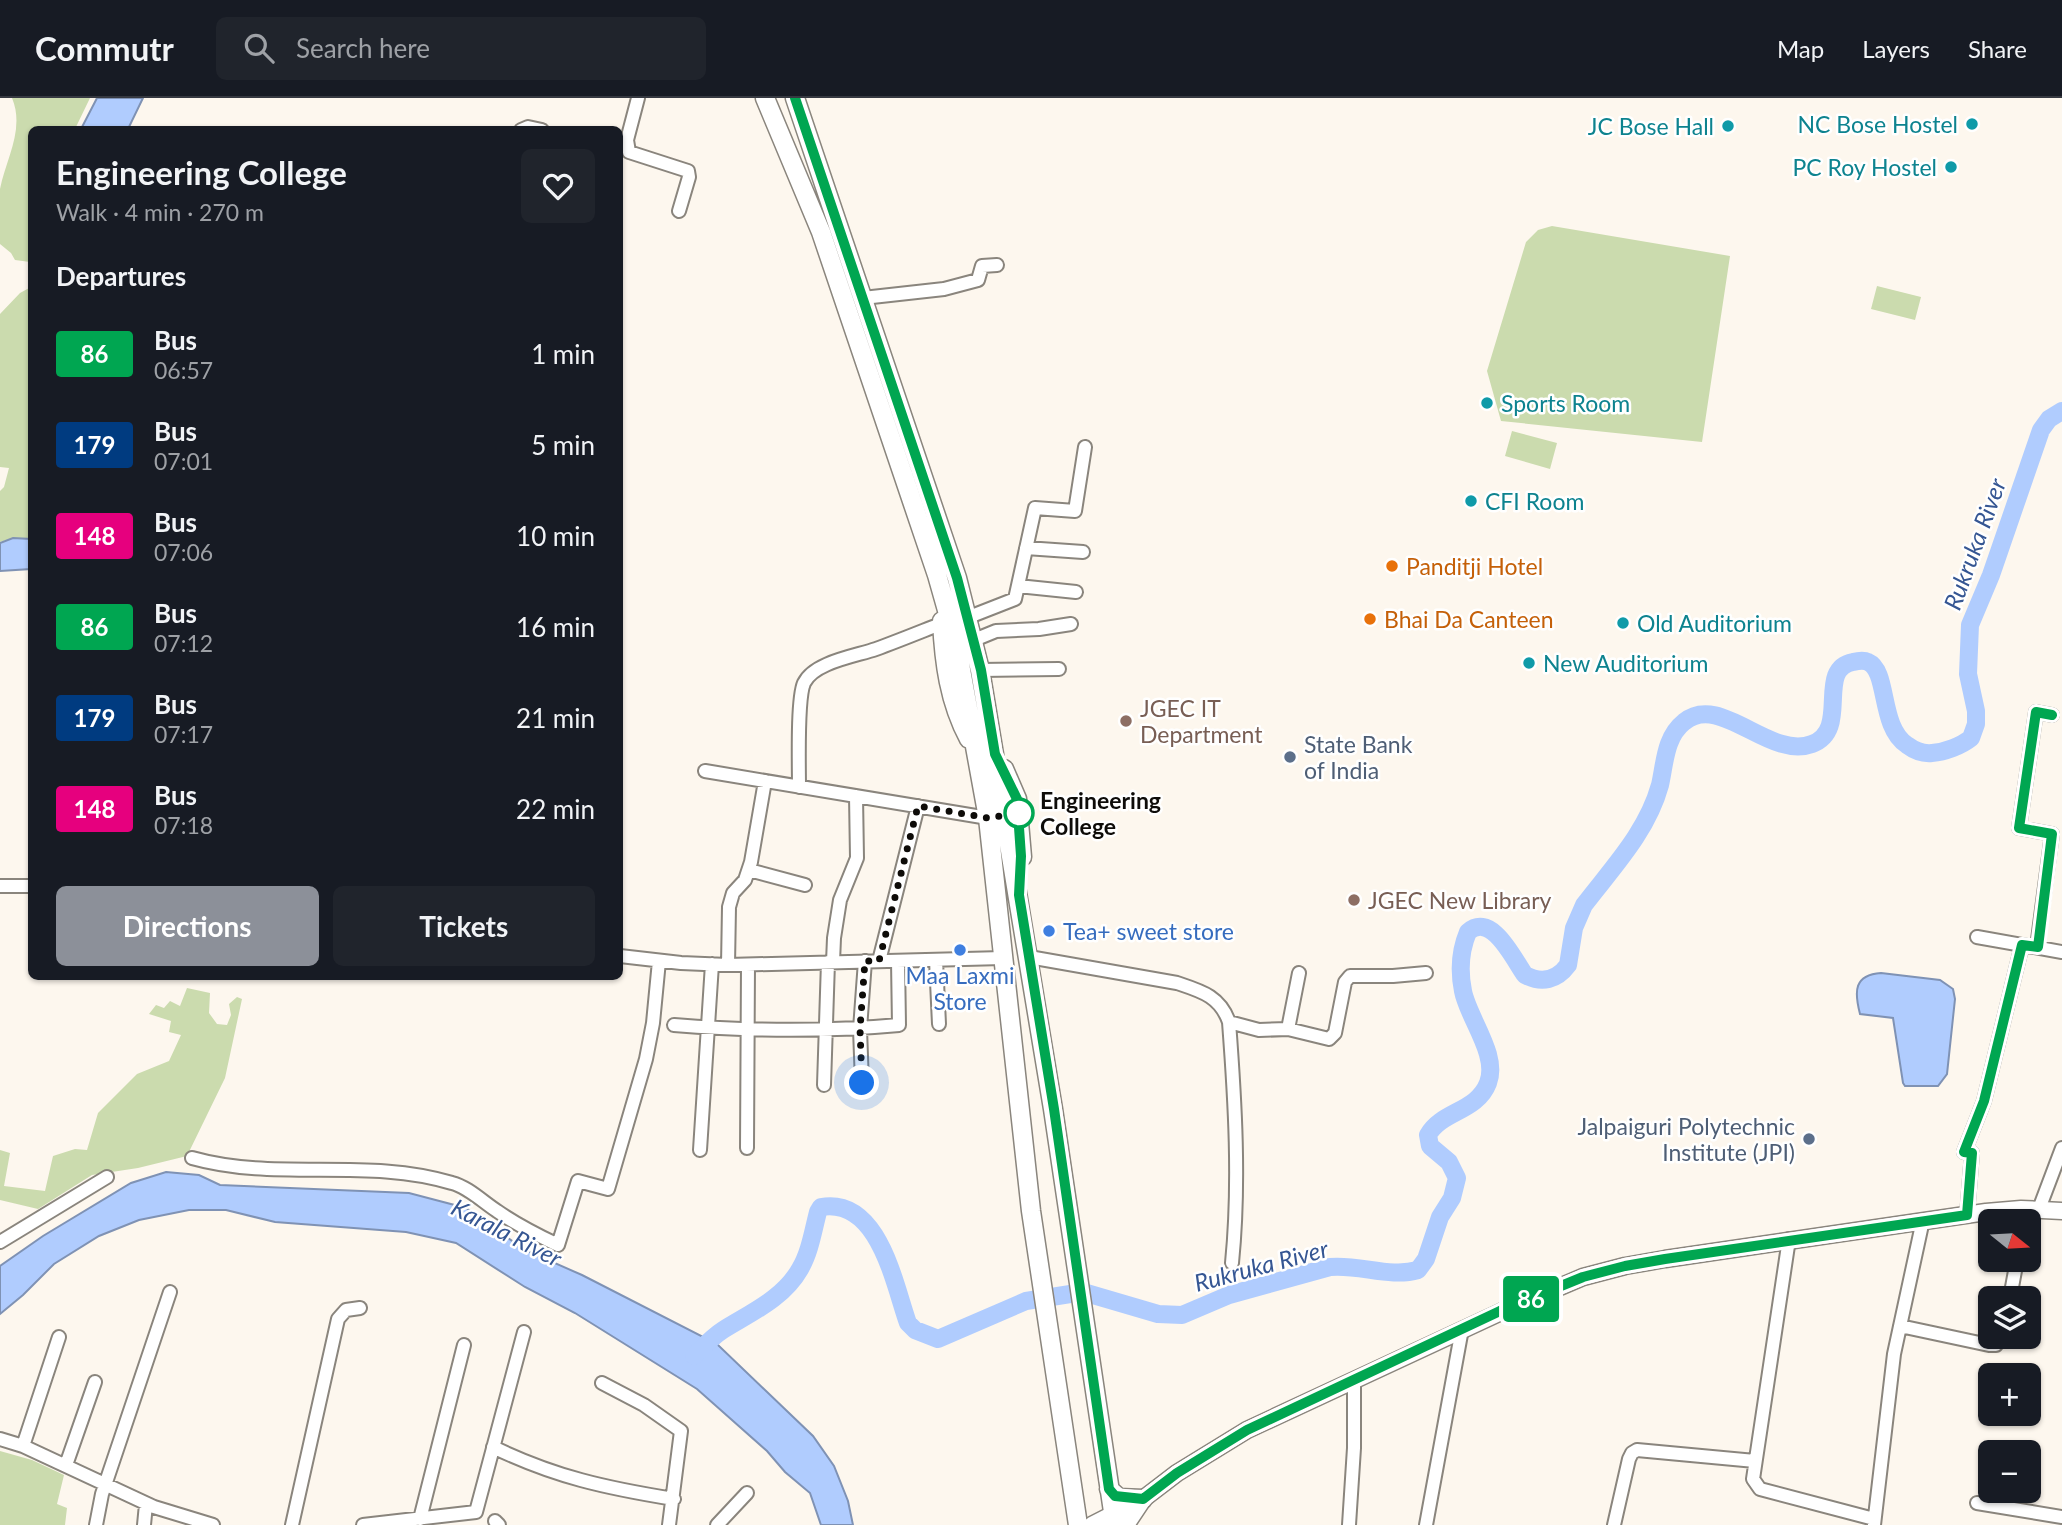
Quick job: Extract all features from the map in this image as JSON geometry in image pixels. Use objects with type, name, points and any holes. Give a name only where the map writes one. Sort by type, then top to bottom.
[{"type":"highway","points":[[765,98],[821,232],[941,588],[986,754],[1019,895],[1054,1109],[1109,1489],[1118,1521]]},
{"type":"highway","points":[[795,98],[957,578],[981,670],[988,818],[1003,958],[1036,1242],[1078,1525]]},
{"type":"highway","points":[[941,588],[951,697],[961,724],[986,754]]},
{"type":"highway","points":[[1003,958],[1029,957]]},
{"type":"highway","points":[[1109,1489],[1119,1498],[1143,1499]]},
{"type":"main road","points":[[2041,1212],[2062,1211]]},
{"type":"main road","points":[[1092,1525],[1118,1521],[1177,1473],[1247,1430],[1462,1329],[1583,1277],[1625,1266],[1789,1240],[1978,1215]]},
{"type":"street","points":[[638,98],[624,150],[688,171],[689,177],[679,211]]},
{"type":"street","points":[[863,298],[944,289],[978,280],[982,266],[997,265]]},
{"type":"street","points":[[968,617],[1015,599],[1035,508],[1076,511],[1086,447]]},
{"type":"street","points":[[1026,548],[1083,552]]},
{"type":"street","points":[[1018,586],[1076,592]]},
{"type":"street","points":[[799,787],[801,698],[804,682],[810,675],[851,655],[873,650],[943,624]]},
{"type":"street","points":[[974,640],[996,631],[1071,624]]},
{"type":"street","points":[[981,670],[1059,669]]},
{"type":"street","points":[[2038,947],[2052,834],[2019,828],[2036,712],[2052,715]]},
{"type":"street","points":[[705,771],[988,818]]},
{"type":"street","points":[[728,965],[731,899],[749,870],[765,781]]},
{"type":"street","points":[[824,1085],[825,1030],[834,938],[840,900],[857,858],[856,796]]},
{"type":"street","points":[[862,1083],[860,1029],[872,961],[918,806]]},
{"type":"street","points":[[749,870],[805,884]]},
{"type":"street","points":[[0,886],[28,886]]},
{"type":"street","points":[[1977,937],[2062,952]]},
{"type":"street","points":[[1967,1215],[1972,1153],[1964,1152],[1984,1101],[2022,945]]},
{"type":"street","points":[[623,956],[728,965],[1003,958]]},
{"type":"street","points":[[1029,957],[1177,983],[1196,989],[1222,1005],[1229,1022],[1234,1082],[1235,1183],[1232,1262]]},
{"type":"street","points":[[936,960],[939,1024]]},
{"type":"street","points":[[192,1158],[234,1167],[263,1169],[391,1170],[449,1182],[463,1188],[515,1224],[558,1245],[579,1181],[608,1189],[646,1059],[653,1023],[659,961]]},
{"type":"street","points":[[674,1025],[748,1030],[825,1030],[899,1025],[898,961]]},
{"type":"street","points":[[700,1150],[712,964]]},
{"type":"street","points":[[747,1148],[748,965]]},
{"type":"street","points":[[1229,1022],[1259,1030],[1288,1029],[1329,1038],[1334,1036],[1345,982],[1350,976],[1393,976],[1426,972]]},
{"type":"street","points":[[1288,1029],[1299,973]]},
{"type":"street","points":[[2031,1209],[2062,1148]]},
{"type":"street","points":[[0,1242],[107,1177]]},
{"type":"street","points":[[1789,1240],[1753,1479],[1760,1489],[1874,1522],[1894,1354],[1923,1220]]},
{"type":"street","points":[[96,1525],[105,1484],[170,1292]]},
{"type":"street","points":[[292,1525],[338,1319],[346,1310],[360,1308]]},
{"type":"street","points":[[1899,1326],[1978,1343]]},
{"type":"street","points":[[1426,1525],[1462,1329]]},
{"type":"street","points":[[363,1525],[476,1512],[524,1332]]},
{"type":"street","points":[[23,1446],[59,1337]]},
{"type":"street","points":[[420,1519],[464,1345]]},
{"type":"street","points":[[1349,1525],[1354,1448],[1354,1380]]},
{"type":"street","points":[[66,1465],[95,1382]]},
{"type":"street","points":[[602,1383],[680,1428],[682,1436],[670,1525]]},
{"type":"street","points":[[0,1438],[66,1465],[146,1504],[213,1525]]},
{"type":"street","points":[[493,1447],[545,1470],[577,1480],[674,1499]]},
{"type":"street","points":[[1614,1525],[1629,1459],[1637,1450],[1755,1461]]},
{"type":"street","points":[[717,1525],[747,1493]]},
{"type":"street","points":[[1977,1503],[2059,1519]]},
{"type":"street","points":[[144,1525],[146,1504]]},
{"type":"green space","points":[[12,98],[90,98],[76,126],[28,126],[28,262],[15,260],[0,244],[0,189],[13,144],[15,110]]},
{"type":"green space","points":[[1552,226],[1730,256],[1702,442],[1501,421],[1487,371],[1526,242],[1538,230]]},
{"type":"green space","points":[[1877,286],[1921,297],[1915,320],[1871,309]]},
{"type":"green space","points":[[28,289],[28,539],[14,538],[0,542],[0,491],[4,487],[9,468],[0,467],[0,314],[20,293]]},
{"type":"green space","points":[[1512,431],[1557,443],[1550,469],[1505,456]]},
{"type":"green space","points":[[187,988],[210,993],[209,1013],[217,1024],[227,1025],[231,1015],[229,1004],[237,997],[242,999],[225,1078],[187,1156],[138,1168],[92,1175],[38,1209],[0,1200],[0,1150],[10,1153],[4,1186],[45,1191],[53,1156],[75,1149],[87,1150],[98,1113],[137,1074],[169,1061],[181,1035],[169,1032],[171,1021],[149,1014],[156,1005],[164,1008],[170,1001],[180,1006]]},
{"type":"green space","points":[[0,1451],[32,1460],[64,1475],[57,1504],[67,1508],[65,1525],[0,1525]]},
{"type":"water","points":[[97,98],[143,98],[129,126],[83,126]]},
{"type":"water","points":[[13,538],[28,539],[28,569],[0,571],[0,543]]},
{"type":"water","points":[[1881,973],[1940,980],[1953,989],[1955,999],[1947,1074],[1938,1086],[1905,1086],[1893,1018],[1860,1014],[1858,986],[1865,977]]},
{"type":"water","points":[[166,1172],[199,1175],[220,1185],[409,1193],[466,1208],[525,1250],[582,1275],[717,1344],[813,1436],[834,1466],[848,1501],[853,1525],[821,1525],[810,1493],[697,1389],[456,1243],[406,1232],[275,1222],[226,1210],[189,1210],[139,1220],[99,1236],[54,1264],[0,1314],[0,1266],[43,1236],[131,1183]]},
{"type":"waterway","name":"Rukruka River","points":[[694,1356],[715,1336],[775,1297],[793,1280],[806,1256],[821,1207],[841,1208],[857,1215],[870,1229],[890,1267],[908,1323],[915,1330],[938,1339],[1026,1301],[1083,1292],[1158,1314],[1182,1315],[1229,1295],[1330,1267],[1385,1272],[1418,1270],[1426,1259],[1440,1217],[1452,1198],[1457,1178],[1449,1162],[1430,1146],[1428,1135],[1441,1121],[1468,1106],[1483,1093],[1490,1072],[1486,1049],[1466,1002],[1462,984],[1462,954],[1468,932],[1477,927],[1494,932],[1525,975],[1531,978],[1549,979],[1564,970],[1568,965],[1574,928],[1584,905],[1628,848],[1647,818],[1660,785],[1673,735],[1684,722],[1698,715],[1713,715],[1729,720],[1779,743],[1796,746],[1812,744],[1823,737],[1830,726],[1836,676],[1842,667],[1865,661],[1875,667],[1892,726],[1898,737],[1907,745],[1919,752],[1932,753],[1953,748],[1971,738],[1976,724],[1976,711],[1968,674],[1970,625],[1991,575],[2041,430],[2049,419],[2062,411]]},
{"type":"bus line","name":"86","points":[[795,98],[957,578],[981,670],[995,754],[1017,799],[1021,836],[1019,895],[1054,1109],[1109,1489],[1115,1496],[1123,1499],[1143,1499],[1177,1473],[1247,1430],[1500,1311],[1583,1277],[1625,1266],[1764,1243],[1967,1215],[1972,1153],[1964,1152],[1984,1101],[2022,945],[2038,947],[2052,834],[2019,828],[2036,712],[2052,715]]},
{"type":"place","name":"NC Bose Hostel","points":[[1972,124]]},
{"type":"place","name":"JC Bose Hall","points":[[1728,126]]},
{"type":"place","name":"PC Roy Hostel","points":[[1951,167]]},
{"type":"place","name":"Sports Room","points":[[1487,403]]},
{"type":"place","name":"CFI Room","points":[[1471,501]]},
{"type":"place","name":"Panditji Hotel","points":[[1392,566]]},
{"type":"place","name":"Bhai Da Canteen","points":[[1370,619]]},
{"type":"place","name":"Old Auditorium","points":[[1623,623]]},
{"type":"place","name":"New Auditorium","points":[[1529,663]]},
{"type":"place","name":"JGEC IT Department","points":[[1126,721]]},
{"type":"place","name":"State Bank of India","points":[[1290,757]]},
{"type":"place","name":"Engineering College","points":[[1019,813]]},
{"type":"place","name":"JGEC New Library","points":[[1354,900]]},
{"type":"place","name":"Tea+ sweet store","points":[[1049,931]]},
{"type":"place","name":"Maa Laxmi Store","points":[[960,950]]},
{"type":"place","name":"Jalpaiguri Polytechnic Institute (JPI)","points":[[1809,1139]]},
{"type":"route","points":[[862,1083],[860,1029],[865,961],[879,961],[918,806],[988,818],[1019,813]]},
{"type":"water label","name":"Karala River","points":[[507,1232]]}]
